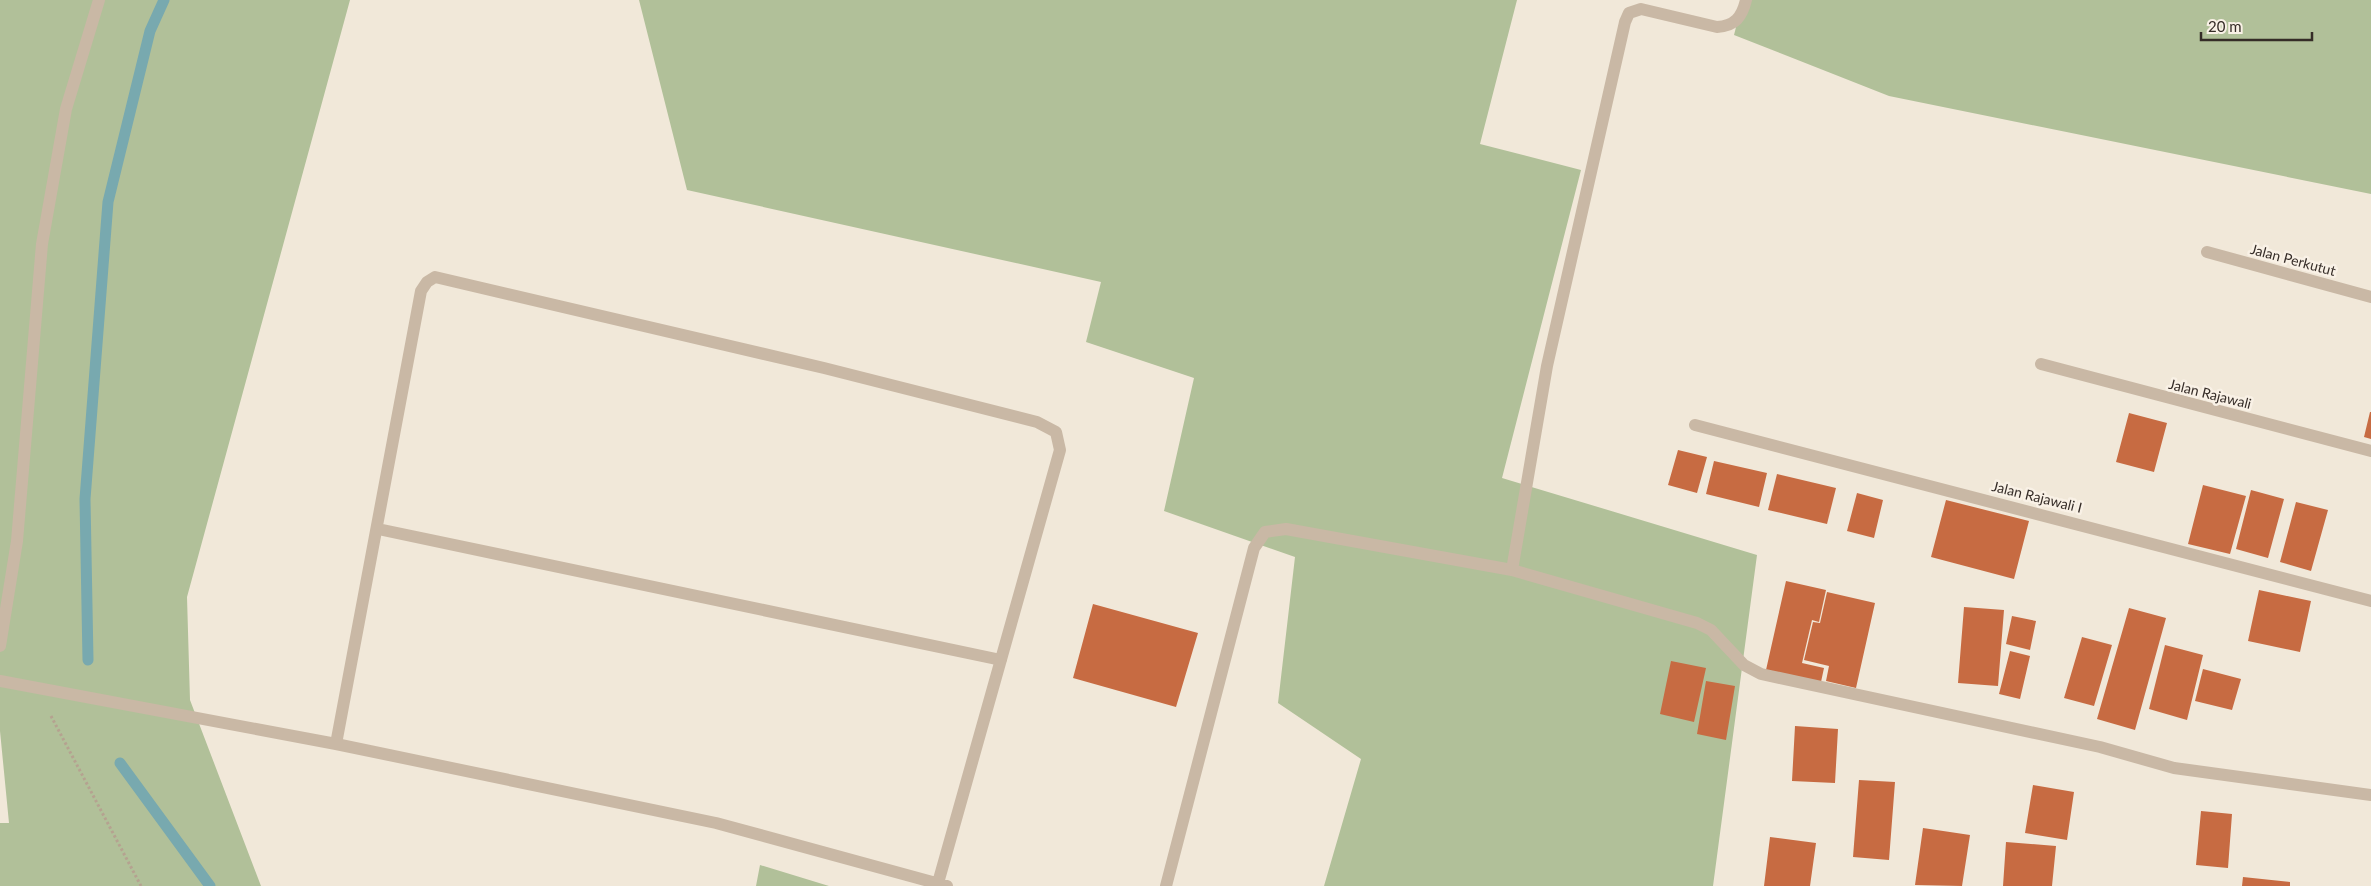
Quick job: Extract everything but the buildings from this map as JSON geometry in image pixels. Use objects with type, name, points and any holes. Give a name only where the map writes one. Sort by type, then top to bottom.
[{"type":"street","points":[[0,646],[17,541],[42,244],[66,109],[99,0]]},
{"type":"street","points":[[1512,570],[1547,366],[1625,22],[1630,13],[1640,9],[1717,27],[1725,27],[1734,23],[1740,16],[1746,0]]},
{"type":"street","name":"Jalan Perkutut","points":[[2207,252],[2371,297]]},
{"type":"street","points":[[0,681],[336,744],[716,823],[942,885],[1001,660],[1060,450],[1056,432],[1037,422],[824,368],[434,277],[421,290],[378,529],[336,744]]},
{"type":"street","name":"Jalan Rajawali","points":[[2041,364],[2371,451]]},
{"type":"street","name":"Jalan Rajawali I","points":[[1695,425],[2371,601]]},
{"type":"street","points":[[378,529],[1001,660]]},
{"type":"street","points":[[1166,886],[1254,548],[1265,532],[1286,529],[1512,570],[1697,623],[1711,630],[1744,665],[1761,674],[2100,747],[2174,768],[2371,795]]},
{"type":"path","points":[[36,688],[141,886]]},
{"type":"green space","points":[[0,0],[350,0],[187,597],[190,700],[261,886],[0,886],[0,823],[9,823],[0,731]]},
{"type":"green space","points":[[639,0],[1517,0],[1480,144],[1581,170],[1502,478],[1757,555],[1713,886],[1324,886],[1361,759],[1278,703],[1295,557],[1164,511],[1194,378],[1086,342],[1101,282],[687,190]]},
{"type":"green space","points":[[1743,0],[2371,0],[2371,194],[1889,96],[1734,35]]},
{"type":"green space","points":[[760,865],[829,886],[756,886]]},
{"type":"waterway","points":[[88,660],[85,499],[108,202],[150,31],[164,0]]},
{"type":"waterway","points":[[120,763],[210,886]]}]
